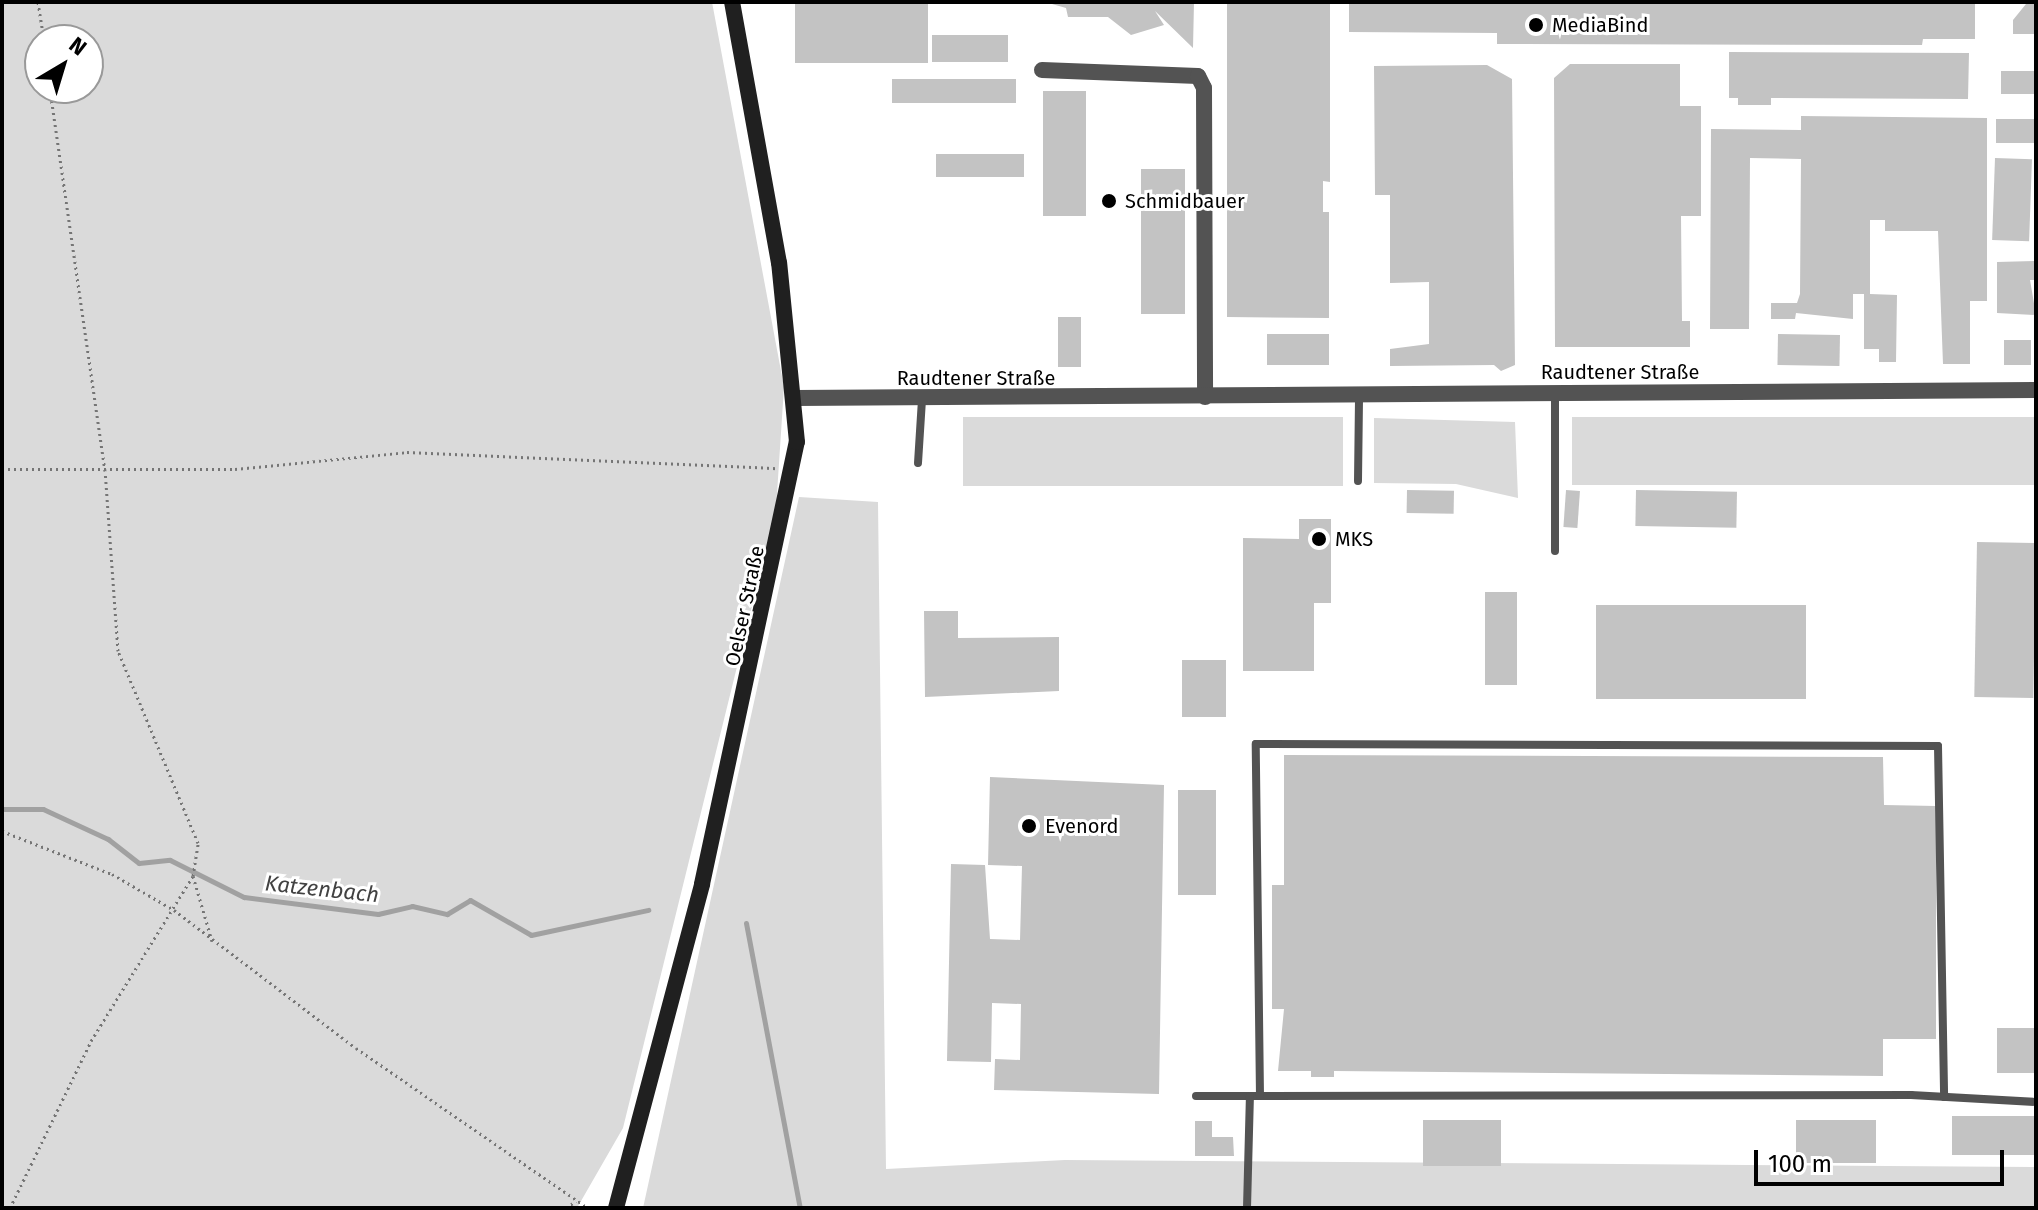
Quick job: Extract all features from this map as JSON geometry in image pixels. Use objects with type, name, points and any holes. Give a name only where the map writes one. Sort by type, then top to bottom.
[{"type":"main road","name":"Oelser Straße","points":[[616,1208],[702,884],[793,469],[795,398],[779,263],[732,2]]},
{"type":"street","points":[[1042,70],[1198,76],[1204,88],[1205,397]]},
{"type":"street","name":"Raudtener Straße","points":[[795,398],[2036,390]]},
{"type":"lane","points":[[1555,392],[1555,551]]},
{"type":"lane","points":[[1358,481],[1359,393]]},
{"type":"lane","points":[[918,463],[922,399]]},
{"type":"lane","points":[[1247,1208],[1255,1096],[1256,744],[1938,746],[1944,1097]]},
{"type":"lane","points":[[1196,1096],[1944,1097],[2036,1102]]},
{"type":"path","points":[[38,2],[41,24]]},
{"type":"path","points":[[10,1208],[91,1041],[193,876],[198,843],[188,809],[118,651],[105,471],[52,104]]},
{"type":"path","points":[[2,469],[235,469],[407,452],[793,469]]},
{"type":"path","points":[[2,831],[112,874],[174,910],[212,942],[588,1208]]},
{"type":"path","points":[[193,876],[212,942]]},
{"type":"path","points":[[566,1208],[577,1200]]},
{"type":"shaded area","points":[[2,2],[712,2],[784,387],[776,509],[623,1128],[577,1208],[2,1208]]},
{"type":"shaded area","points":[[963,417],[1343,417],[1343,486],[963,486]]},
{"type":"shaded area","points":[[1572,417],[2036,417],[2036,485],[1572,485]]},
{"type":"shaded area","points":[[1374,418],[1515,422],[1518,498],[1456,484],[1374,483]]},
{"type":"shaded area","points":[[799,497],[878,502],[886,1169],[1065,1160],[2036,1167],[2036,1208],[643,1208]]},
{"type":"building","points":[[795,2],[928,2],[928,63],[795,63]]},
{"type":"building","points":[[1194,2],[1193,48],[1155,11],[1164,25],[1131,35],[1108,17],[1068,17],[1066,8],[1052,4]]},
{"type":"building","points":[[1227,2],[1330,2],[1330,182],[1323,181],[1323,212],[1329,212],[1329,318],[1227,317]]},
{"type":"building","points":[[1349,2],[1975,2],[1975,39],[1923,39],[1922,45],[1497,44],[1497,33],[1349,32]]},
{"type":"building","points":[[2026,4],[2036,4],[2036,34],[2013,34],[2013,20]]},
{"type":"building","points":[[932,35],[1008,35],[1008,62],[932,62]]},
{"type":"building","points":[[1729,52],[1969,53],[1968,99],[1771,98],[1771,105],[1738,105],[1738,98],[1729,98]]},
{"type":"building","points":[[1570,64],[1680,64],[1680,106],[1701,106],[1701,216],[1681,216],[1682,321],[1690,321],[1690,347],[1555,347],[1554,78]]},
{"type":"building","points":[[1487,65],[1512,79],[1515,365],[1501,371],[1494,365],[1390,366],[1390,349],[1429,344],[1429,282],[1390,283],[1390,195],[1375,195],[1374,66]]},
{"type":"building","points":[[2001,71],[2036,71],[2036,94],[2001,94]]},
{"type":"building","points":[[892,79],[1016,79],[1016,103],[892,103]]},
{"type":"building","points":[[1043,91],[1086,91],[1086,216],[1043,216]]},
{"type":"building","points":[[1801,116],[1987,118],[1987,301],[1970,301],[1970,364],[1943,364],[1938,231],[1885,231],[1885,220],[1870,220],[1870,294],[1897,295],[1896,362],[1879,362],[1879,349],[1864,349],[1864,294],[1853,294],[1853,319],[1796,313],[1795,319],[1771,319],[1771,303],[1797,303],[1800,294],[1801,159],[1750,158],[1749,329],[1710,329],[1711,129],[1801,130]]},
{"type":"building","points":[[1996,119],[2036,119],[2036,143],[1996,143]]},
{"type":"building","points":[[936,154],[1024,154],[1024,177],[936,177]]},
{"type":"building","points":[[1995,158],[2032,159],[2029,241],[1992,240]]},
{"type":"building","points":[[1141,169],[1185,169],[1185,314],[1141,314]]},
{"type":"building","points":[[2036,261],[2036,280],[2030,280],[2036,315],[1997,313],[1997,262]]},
{"type":"building","points":[[1058,317],[1081,317],[1081,367],[1058,367]]},
{"type":"building","points":[[1267,334],[1329,334],[1329,365],[1267,365]]},
{"type":"building","points":[[1778,334],[1840,335],[1839,366],[1777,365]]},
{"type":"building","points":[[2004,340],[2031,340],[2031,365],[2004,365]]},
{"type":"building","points":[[1407,490],[1454,491],[1454,514],[1407,513]]},
{"type":"building","points":[[1566,490],[1580,491],[1577,528],[1563,527]]},
{"type":"building","points":[[1636,490],[1737,492],[1736,528],[1635,526]]},
{"type":"building","points":[[1299,519],[1331,519],[1331,603],[1314,603],[1314,671],[1243,671],[1243,538],[1299,539]]},
{"type":"building","points":[[1977,542],[2036,543],[2033,698],[1974,697]]},
{"type":"building","points":[[1485,592],[1517,592],[1517,685],[1485,685]]},
{"type":"building","points":[[1596,605],[1806,605],[1806,699],[1596,699]]},
{"type":"building","points":[[924,611],[958,611],[958,638],[1059,637],[1059,691],[925,697]]},
{"type":"building","points":[[1182,660],[1226,660],[1226,717],[1182,717]]},
{"type":"building","points":[[1284,755],[1883,757],[1884,805],[1936,806],[1936,1039],[1883,1039],[1883,1076],[1334,1071],[1334,1077],[1311,1077],[1311,1071],[1278,1071],[1284,1009],[1272,1009],[1272,885],[1284,885]]},
{"type":"building","points":[[990,777],[1164,785],[1159,1094],[994,1090],[995,1059],[1020,1060],[1021,1004],[992,1003],[991,1062],[947,1061],[951,864],[985,865],[990,939],[1020,940],[1022,866],[988,865]]},
{"type":"building","points":[[1178,790],[1216,790],[1216,895],[1178,895]]},
{"type":"building","points":[[1997,1028],[2036,1028],[2036,1073],[1997,1073]]},
{"type":"building","points":[[1952,1116],[2036,1116],[2036,1155],[1952,1155]]},
{"type":"building","points":[[1423,1120],[1501,1120],[1501,1166],[1423,1166]]},
{"type":"building","points":[[1796,1120],[1876,1120],[1876,1163],[1796,1163]]},
{"type":"building","points":[[1195,1121],[1212,1121],[1212,1137],[1233,1137],[1234,1156],[1195,1156]]},
{"type":"waterway","name":"Katzenbach","points":[[2,809],[43,809],[108,839],[139,863],[170,860],[244,897],[378,914],[412,906],[447,914],[470,900],[531,935],[648,910]]},
{"type":"waterway","name":"Katzenbach","points":[[746,923],[800,1208]]},
{"type":"place","name":"MediaBind","points":[[1536,25]]},
{"type":"place","name":"Schmidbauer","points":[[1109,201]]},
{"type":"place","name":"MKS","points":[[1319,539]]},
{"type":"place","name":"Evenord","points":[[1029,826]]}]
